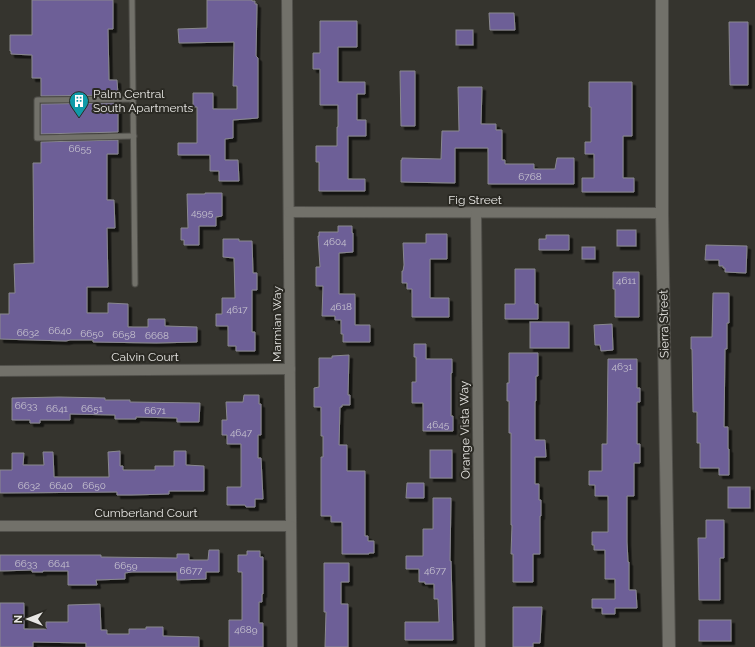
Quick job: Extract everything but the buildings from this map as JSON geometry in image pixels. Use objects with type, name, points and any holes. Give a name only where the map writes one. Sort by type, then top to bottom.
[{"type":"street","name":"Marmian Way","points":[[287,0],[292,647]]},
{"type":"street","name":"Sierra Street","points":[[662,0],[662,213],[668,647]]},
{"type":"street","name":"Fig Street","points":[[289,212],[662,213]]},
{"type":"street","name":"Orange Vista Way","points":[[476,213],[480,647]]},
{"type":"street","name":"Calvin Court","points":[[0,371],[290,369]]},
{"type":"street","name":"Cumberland Court","points":[[0,526],[292,526]]},
{"type":"lane","points":[[132,0],[135,284]]},
{"type":"lane","points":[[133,99],[37,100],[37,138],[134,136]]},
{"type":"place","name":"Palm Central South Apartments","points":[[79,118]]}]
